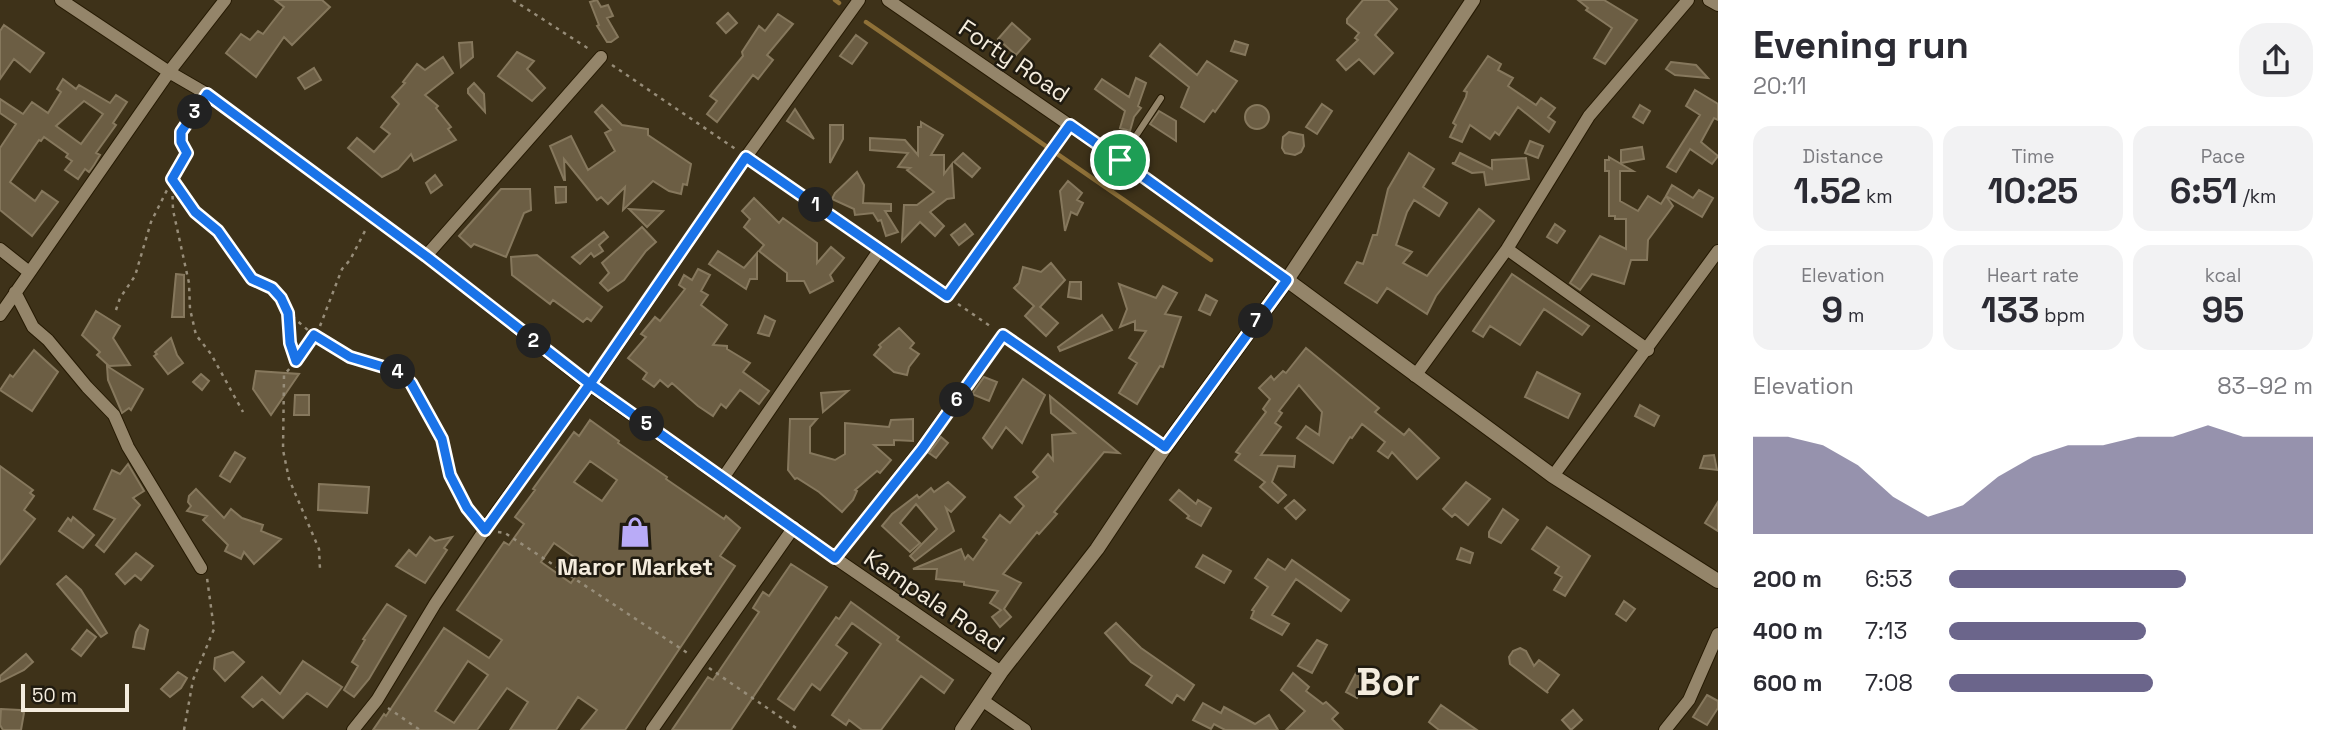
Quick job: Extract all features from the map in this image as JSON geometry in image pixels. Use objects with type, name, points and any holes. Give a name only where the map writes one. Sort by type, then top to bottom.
[{"type":"street","name":"Kampala Road","points":[[61,0],[207,94],[372,215],[590,384],[1001,672]]},
{"type":"street","points":[[0,315],[169,72],[225,0]]},
{"type":"street","points":[[353,730],[377,700],[435,604],[485,530],[859,0]]},
{"type":"street","name":"Forty Road","points":[[888,0],[1120,160],[1287,280]]},
{"type":"street","points":[[962,730],[1001,672],[1097,549],[1165,447],[1287,280],[1473,0]]},
{"type":"street","points":[[1415,376],[1507,249],[1589,116],[1688,0]]},
{"type":"street","points":[[1709,0],[1718,5]]},
{"type":"street","points":[[426,256],[601,57]]},
{"type":"street","points":[[947,296],[1070,125]]},
{"type":"street","points":[[0,249],[29,272]]},
{"type":"street","points":[[723,478],[880,249]]},
{"type":"street","points":[[1507,249],[1648,350]]},
{"type":"street","points":[[1553,476],[1718,251]]},
{"type":"street","points":[[1287,280],[1553,476],[1718,581]]},
{"type":"street","points":[[15,292],[33,327],[48,340],[114,415],[128,447],[201,568]]},
{"type":"street","points":[[835,558],[922,449],[1003,335]]},
{"type":"street","points":[[652,730],[794,527]]},
{"type":"street","points":[[1665,730],[1689,700],[1718,634]]},
{"type":"street","points":[[982,700],[1025,730]]},
{"type":"lane","points":[[1120,160],[1161,98]]},
{"type":"path","points":[[513,0],[601,57],[1165,447]]},
{"type":"path","points":[[116,310],[120,298],[135,276],[151,222],[187,153],[181,142],[181,132],[207,94]]},
{"type":"path","points":[[172,179],[195,212],[218,231],[252,279],[272,288],[281,298],[288,313],[290,343],[296,361]]},
{"type":"path","points":[[172,179],[173,210],[189,283],[190,309],[196,335],[211,354],[243,412]]},
{"type":"path","points":[[320,569],[319,549],[289,479],[284,450],[284,375],[320,326],[342,268],[350,260],[372,215]]},
{"type":"path","points":[[288,313],[314,335],[350,357],[397,371],[411,383],[442,439],[450,475],[467,508],[485,530],[505,533],[799,730]]},
{"type":"path","points":[[184,730],[193,680],[214,629],[208,579],[201,568]]},
{"type":"path","points":[[377,700],[420,730]]},
{"type":"building","points":[[275,0],[322,0],[330,7],[292,45],[284,37],[256,77],[226,53],[241,34],[250,40],[258,31],[263,34],[284,7]]},
{"type":"building","points":[[597,0],[601,7],[608,5],[613,16],[607,18],[618,37],[611,42],[607,42],[597,26],[599,25],[590,2]]},
{"type":"building","points":[[1363,0],[1388,0],[1397,9],[1375,35],[1393,53],[1374,74],[1359,59],[1346,70],[1337,60],[1358,40],[1355,38],[1359,33],[1347,23],[1347,19]]},
{"type":"building","points":[[1578,0],[1604,0],[1637,20],[1605,64],[1594,58],[1612,28],[1586,10],[1588,8]]},
{"type":"building","points":[[728,13],[737,23],[726,33],[717,23]]},
{"type":"building","points":[[778,14],[793,24],[767,55],[773,60],[758,79],[753,75],[717,122],[707,114],[717,101],[710,96],[743,56],[742,52],[759,26],[765,31]]},
{"type":"building","points":[[1012,23],[1030,39],[1016,55],[998,39]]},
{"type":"building","points":[[4,25],[44,53],[30,72],[14,59],[0,79],[0,31]]},
{"type":"building","points":[[856,35],[867,43],[852,64],[840,56]]},
{"type":"building","points":[[1235,41],[1248,45],[1245,55],[1231,51]]},
{"type":"building","points":[[472,42],[473,57],[461,67],[459,43]]},
{"type":"building","points":[[1160,44],[1197,75],[1207,61],[1237,81],[1215,112],[1213,110],[1204,122],[1181,107],[1189,87],[1150,56]]},
{"type":"building","points":[[517,52],[534,61],[527,69],[545,88],[532,101],[498,76]]},
{"type":"building","points":[[1488,56],[1501,64],[1498,70],[1513,78],[1508,86],[1536,105],[1541,98],[1555,108],[1548,117],[1555,122],[1549,132],[1518,107],[1499,135],[1495,132],[1490,139],[1470,125],[1462,142],[1450,137],[1456,125],[1453,123],[1466,97],[1467,92],[1464,91]]},
{"type":"building","points":[[443,57],[453,73],[425,95],[438,106],[436,108],[451,127],[448,129],[456,140],[414,161],[411,154],[398,169],[382,177],[348,148],[357,138],[374,152],[390,134],[381,127],[399,104],[392,97],[417,64],[425,70]]},
{"type":"building","points":[[1671,62],[1696,65],[1708,78],[1675,75],[1666,69]]},
{"type":"building","points":[[314,68],[321,80],[305,89],[298,78]]},
{"type":"building","points":[[1136,78],[1146,83],[1138,106],[1141,108],[1134,117],[1130,131],[1120,128],[1125,111],[1095,89],[1102,79],[1129,97]]},
{"type":"building","points":[[63,79],[76,89],[79,85],[110,103],[116,95],[127,102],[113,123],[116,125],[96,153],[100,155],[94,165],[89,172],[85,169],[78,179],[65,170],[72,161],[66,157],[68,154],[44,137],[39,140],[10,182],[35,201],[42,191],[58,202],[32,236],[0,210],[0,148],[16,124],[0,113],[0,99],[23,114],[32,102],[48,113],[61,92],[57,89]],"holes":[[[84,101],[103,114],[81,144],[56,126]]]},
{"type":"building","points":[[474,83],[484,94],[485,112],[468,93]]},
{"type":"building","points":[[1695,90],[1718,104],[1718,120],[1714,118],[1701,142],[1718,156],[1712,164],[1690,149],[1676,172],[1667,167],[1700,115],[1686,106]]},
{"type":"building","points":[[1322,104],[1332,111],[1317,134],[1306,127]]},
{"type":"building","points":[[602,105],[622,125],[648,129],[648,135],[691,164],[687,185],[683,184],[681,194],[669,191],[653,181],[623,210],[625,187],[608,204],[601,197],[597,200],[564,159],[564,180],[550,146],[571,136],[588,170],[615,151],[605,133],[611,130],[595,112]]},
{"type":"building","points":[[1257,105],[1266,108],[1269,117],[1266,126],[1257,129],[1248,126],[1245,117],[1248,108]]},
{"type":"building","points":[[1640,105],[1650,111],[1643,123],[1633,117]]},
{"type":"building","points":[[795,109],[814,139],[787,121]]},
{"type":"building","points":[[1159,111],[1176,121],[1176,141],[1150,124]]},
{"type":"building","points":[[921,122],[943,135],[931,155],[944,155],[944,174],[952,164],[954,198],[947,199],[930,212],[944,226],[935,236],[920,222],[902,241],[904,205],[917,205],[934,192],[907,170],[910,168],[898,167],[908,153],[870,150],[870,138],[905,140],[918,155],[918,127],[921,127]]},
{"type":"building","points":[[830,125],[843,125],[843,139],[830,163]]},
{"type":"building","points":[[1289,132],[1303,135],[1304,146],[1301,152],[1295,155],[1285,153],[1282,148],[1283,137]]},
{"type":"building","points":[[1530,141],[1543,146],[1538,158],[1525,153]]},
{"type":"building","points":[[1642,147],[1644,159],[1621,163],[1621,150]]},
{"type":"building","points":[[963,153],[980,168],[972,177],[954,162]]},
{"type":"building","points":[[1409,153],[1434,169],[1423,187],[1447,203],[1439,216],[1414,200],[1396,245],[1412,252],[1403,263],[1427,276],[1479,209],[1494,221],[1436,296],[1427,314],[1387,288],[1377,303],[1345,283],[1357,262],[1363,264],[1373,235],[1377,235],[1388,189]]},
{"type":"building","points":[[1460,153],[1492,169],[1492,160],[1526,158],[1529,179],[1486,185],[1484,172],[1472,173],[1452,163],[1455,163]]},
{"type":"building","points":[[1609,157],[1633,171],[1620,171],[1620,201],[1638,211],[1648,196],[1661,204],[1666,196],[1673,206],[1648,240],[1647,260],[1631,260],[1624,284],[1592,274],[1580,290],[1570,283],[1600,236],[1626,249],[1626,219],[1609,216],[1609,171],[1605,171],[1605,160],[1609,160]]},
{"type":"building","points":[[857,172],[864,185],[863,203],[891,204],[891,211],[885,211],[898,232],[886,236],[881,220],[878,221],[873,213],[855,215],[854,209],[832,199]]},
{"type":"building","points":[[435,175],[442,185],[431,193],[426,183]]},
{"type":"building","points":[[1068,181],[1082,193],[1077,200],[1083,203],[1077,215],[1071,212],[1065,231],[1060,191]]},
{"type":"building","points":[[1672,185],[1693,198],[1699,190],[1713,198],[1702,217],[1666,196]]},
{"type":"building","points":[[555,187],[566,187],[566,202],[556,203]]},
{"type":"building","points":[[501,189],[530,189],[531,210],[524,213],[506,257],[474,244],[471,247],[459,236]]},
{"type":"building","points":[[754,198],[779,223],[783,218],[817,243],[817,263],[831,247],[844,258],[830,275],[833,281],[810,293],[804,281],[787,281],[787,273],[759,251],[764,245],[744,227],[750,219],[742,211]]},
{"type":"building","points":[[629,209],[663,211],[647,227]]},
{"type":"building","points":[[965,224],[973,234],[959,245],[951,235]]},
{"type":"building","points":[[1555,224],[1565,231],[1557,243],[1547,237]]},
{"type":"building","points":[[642,227],[656,242],[624,280],[608,291],[600,283],[609,273],[602,263]]},
{"type":"building","points":[[604,232],[608,237],[599,245],[603,251],[594,257],[591,253],[580,264],[572,257]]},
{"type":"building","points":[[718,251],[744,268],[757,253],[757,279],[750,279],[746,289],[709,264]]},
{"type":"building","points":[[537,255],[602,307],[591,321],[587,318],[583,322],[553,300],[550,304],[512,275],[511,257]]},
{"type":"building","points":[[1051,263],[1065,280],[1040,307],[1058,323],[1046,336],[1025,316],[1034,306],[1014,288],[1019,283],[1023,267],[1041,272]]},
{"type":"building","points":[[698,269],[710,275],[701,291],[708,295],[701,305],[727,325],[713,345],[727,346],[727,349],[750,363],[743,372],[769,391],[759,404],[740,390],[726,408],[721,404],[713,416],[672,383],[668,387],[660,380],[654,387],[643,379],[647,373],[628,358],[646,337],[641,334],[655,317],[660,321],[685,289],[679,285],[684,275],[692,280]]},
{"type":"building","points":[[176,274],[184,275],[184,317],[172,317]]},
{"type":"building","points":[[1512,274],[1589,326],[1582,335],[1544,309],[1520,345],[1490,326],[1483,337],[1473,331]]},
{"type":"building","points":[[1070,282],[1081,282],[1081,299],[1068,297]]},
{"type":"building","points":[[1119,284],[1156,298],[1163,286],[1177,293],[1165,314],[1181,317],[1163,367],[1160,366],[1137,404],[1119,393],[1137,363],[1129,358],[1146,331],[1135,330],[1135,321],[1120,327],[1127,309]]},
{"type":"building","points":[[1206,295],[1217,301],[1210,315],[1199,310]]},
{"type":"building","points":[[96,311],[120,326],[113,338],[130,365],[109,366],[97,355],[100,352],[82,335]]},
{"type":"building","points":[[1102,315],[1112,330],[1060,351],[1058,347]]},
{"type":"building","points":[[765,316],[775,321],[769,336],[758,333]]},
{"type":"building","points":[[899,328],[914,343],[910,348],[919,354],[909,367],[907,375],[894,372],[874,355],[881,347],[879,345]]},
{"type":"building","points":[[171,338],[183,363],[168,374],[154,356]]},
{"type":"building","points":[[1306,348],[1379,408],[1375,412],[1404,435],[1409,429],[1439,458],[1417,479],[1392,452],[1388,458],[1378,451],[1385,442],[1362,424],[1333,463],[1297,438],[1306,426],[1319,435],[1322,412],[1299,385],[1279,411],[1282,413],[1275,423],[1281,427],[1261,455],[1295,456],[1294,467],[1278,466],[1272,482],[1286,495],[1278,503],[1260,487],[1265,482],[1235,460],[1240,454],[1236,452],[1266,412],[1263,409],[1270,399],[1259,388],[1271,376],[1274,380],[1283,371],[1286,373]]},
{"type":"building","points":[[34,350],[58,372],[32,411],[0,390]]},
{"type":"building","points":[[107,366],[143,389],[131,410],[129,408],[122,413],[108,380]]},
{"type":"building","points":[[256,371],[299,374],[271,415],[253,389]]},
{"type":"building","points":[[1537,372],[1580,394],[1568,418],[1525,397]]},
{"type":"building","points":[[201,374],[209,381],[202,390],[193,382]]},
{"type":"building","points":[[984,377],[997,382],[989,401],[972,394]]},
{"type":"building","points":[[1023,379],[1045,395],[1022,443],[1006,427],[992,448],[983,438]]},
{"type":"building","points":[[848,391],[823,412],[821,393]]},
{"type":"building","points":[[295,395],[309,395],[309,415],[294,415]]},
{"type":"building","points":[[1050,396],[1119,453],[1104,452],[1054,512],[1057,514],[1039,534],[1037,532],[1003,574],[1021,583],[1004,609],[1011,617],[1000,627],[992,617],[1001,610],[990,603],[998,591],[964,585],[964,582],[936,579],[937,569],[913,569],[961,549],[965,559],[968,555],[973,560],[987,540],[983,537],[1000,515],[1010,523],[1024,506],[1015,497],[1038,477],[1033,472],[1048,454],[1053,460],[1052,435],[1075,433],[1051,413]]},
{"type":"building","points":[[1640,405],[1659,416],[1654,426],[1635,416]]},
{"type":"building","points":[[790,419],[817,419],[810,427],[810,453],[835,460],[845,454],[845,423],[889,427],[891,420],[913,419],[913,441],[894,440],[894,445],[874,445],[891,460],[880,473],[877,471],[855,490],[857,491],[853,500],[842,512],[819,492],[795,479],[788,470]]},
{"type":"building","points":[[590,420],[667,477],[666,479],[724,519],[726,516],[740,528],[720,556],[735,566],[625,730],[581,730],[597,710],[578,697],[556,730],[510,730],[528,702],[507,688],[477,730],[373,730],[384,714],[386,716],[444,628],[489,658],[502,640],[457,610],[504,542],[509,545],[524,524],[515,517],[535,490],[533,489],[574,432],[579,436]],"holes":[[[590,461],[617,480],[602,501],[574,482]],[[554,543],[584,564],[571,583],[541,562]],[[468,661],[488,675],[454,723],[435,711]]]},
{"type":"building","points":[[941,437],[948,443],[936,458],[929,453]]},
{"type":"building","points":[[235,452],[245,458],[230,482],[220,476]]},
{"type":"building","points":[[1714,455],[1717,470],[1700,468],[1704,456]]},
{"type":"building","points":[[128,464],[144,491],[133,498],[140,505],[104,552],[96,545],[115,519],[94,509],[112,470],[120,474]]},
{"type":"building","points":[[0,466],[33,490],[30,493],[34,496],[24,510],[35,519],[0,564]]},
{"type":"building","points":[[948,482],[965,497],[951,512],[946,508],[954,531],[915,561],[910,556],[937,529],[916,504],[900,523],[920,543],[910,552],[882,526],[892,514],[917,495],[919,498],[931,488],[934,492]]},
{"type":"building","points":[[1466,482],[1490,499],[1468,525],[1455,514],[1452,517],[1443,509]]},
{"type":"building","points":[[319,484],[369,487],[367,513],[318,510]]},
{"type":"building","points":[[196,489],[224,518],[231,509],[242,518],[263,525],[261,531],[281,539],[254,564],[244,552],[241,559],[225,551],[228,545],[203,520],[207,516],[187,511],[191,506],[188,502],[189,496]]},
{"type":"building","points":[[1179,490],[1196,504],[1198,500],[1211,508],[1201,526],[1187,518],[1189,516],[1170,500]]},
{"type":"building","points":[[1294,500],[1305,510],[1296,519],[1285,508]]},
{"type":"building","points":[[1718,502],[1718,531],[1705,523]]},
{"type":"building","points":[[1503,509],[1518,520],[1501,543],[1489,537],[1489,532]]},
{"type":"building","points":[[73,517],[94,535],[83,548],[59,531],[68,518],[71,521]]},
{"type":"building","points":[[1547,527],[1590,556],[1565,596],[1554,590],[1562,577],[1555,573],[1559,567],[1532,549]]},
{"type":"building","points":[[430,537],[435,541],[452,537],[444,548],[447,550],[425,583],[396,566],[409,550],[416,556]]},
{"type":"building","points":[[1461,548],[1473,553],[1470,563],[1457,559]]},
{"type":"building","points":[[136,553],[153,566],[141,580],[135,575],[125,584],[116,574]]},
{"type":"building","points":[[1203,555],[1231,571],[1224,583],[1196,567]]},
{"type":"building","points":[[1268,559],[1285,570],[1292,560],[1349,600],[1341,611],[1296,579],[1272,615],[1289,624],[1282,635],[1251,618],[1254,611],[1252,610],[1268,587],[1255,578]]},
{"type":"building","points":[[791,564],[827,587],[731,730],[672,730],[708,677],[713,680],[759,612],[753,608],[763,592],[769,596]]},
{"type":"building","points":[[66,576],[81,590],[107,633],[101,637],[57,584]]},
{"type":"building","points":[[1624,601],[1635,609],[1626,621],[1616,614]]},
{"type":"building","points":[[851,602],[899,637],[897,640],[953,680],[944,693],[921,676],[881,730],[862,730],[849,720],[846,725],[832,715],[881,644],[852,623],[836,645],[847,653],[820,690],[812,684],[794,710],[778,699],[836,617],[839,619]]},
{"type":"building","points":[[387,604],[406,616],[369,679],[354,697],[344,690],[358,666],[352,662],[365,640],[363,639]]},
{"type":"building","points":[[1116,623],[1141,648],[1194,685],[1184,700],[1177,695],[1172,703],[1146,685],[1152,676],[1131,662],[1105,633]]},
{"type":"building","points":[[140,625],[148,630],[144,649],[133,647]]},
{"type":"building","points":[[87,630],[96,637],[81,656],[72,649]]},
{"type":"building","points":[[1317,640],[1327,645],[1312,673],[1298,666]]},
{"type":"building","points":[[1520,648],[1526,651],[1534,666],[1539,660],[1559,675],[1548,693],[1510,664],[1509,657],[1513,651]]},
{"type":"building","points":[[233,652],[244,662],[225,681],[214,669],[215,658]]},
{"type":"building","points":[[26,654],[33,662],[24,670],[0,682],[0,676]]},
{"type":"building","points":[[303,661],[342,687],[327,707],[307,693],[283,718],[262,699],[253,707],[242,697],[262,677],[280,694]]},
{"type":"building","points":[[178,672],[187,678],[181,688],[170,697],[161,689]]},
{"type":"building","points":[[1293,673],[1309,687],[1306,691],[1323,704],[1326,702],[1338,713],[1332,719],[1343,730],[1286,730],[1305,711],[1281,690]]},
{"type":"building","points":[[1356,673],[1370,673],[1357,698],[1346,692]]},
{"type":"building","points":[[1707,695],[1718,701],[1718,708],[1707,725],[1693,717]]},
{"type":"building","points":[[1203,703],[1221,713],[1224,707],[1255,724],[1269,715],[1278,730],[1225,730],[1214,724],[1211,729],[1193,720]]},
{"type":"building","points":[[1441,705],[1477,730],[1439,730],[1429,722]]},
{"type":"building","points":[[1,709],[20,710],[24,713],[21,730],[3,730],[0,725]]},
{"type":"building","points":[[1573,710],[1582,720],[1571,730],[1562,720]]},
{"type":"waterway","points":[[835,0],[839,3]]},
{"type":"waterway","points":[[866,22],[1211,260]]},
{"type":"place","name":"Maror Market","points":[[635,532]]},
{"type":"district","name":"Bor","points":[[1388,682]]},
{"type":"route","points":[[1120,160],[1070,125],[947,296],[746,157],[590,384],[372,215],[207,94],[181,132],[181,142],[187,153],[172,179],[195,212],[218,231],[252,279],[272,288],[281,298],[288,313],[290,343],[296,361],[314,335],[350,357],[397,371],[411,383],[442,439],[450,475],[467,508],[485,530],[590,384],[835,558],[922,449],[1003,335],[1165,447],[1287,280],[1120,160]]}]
